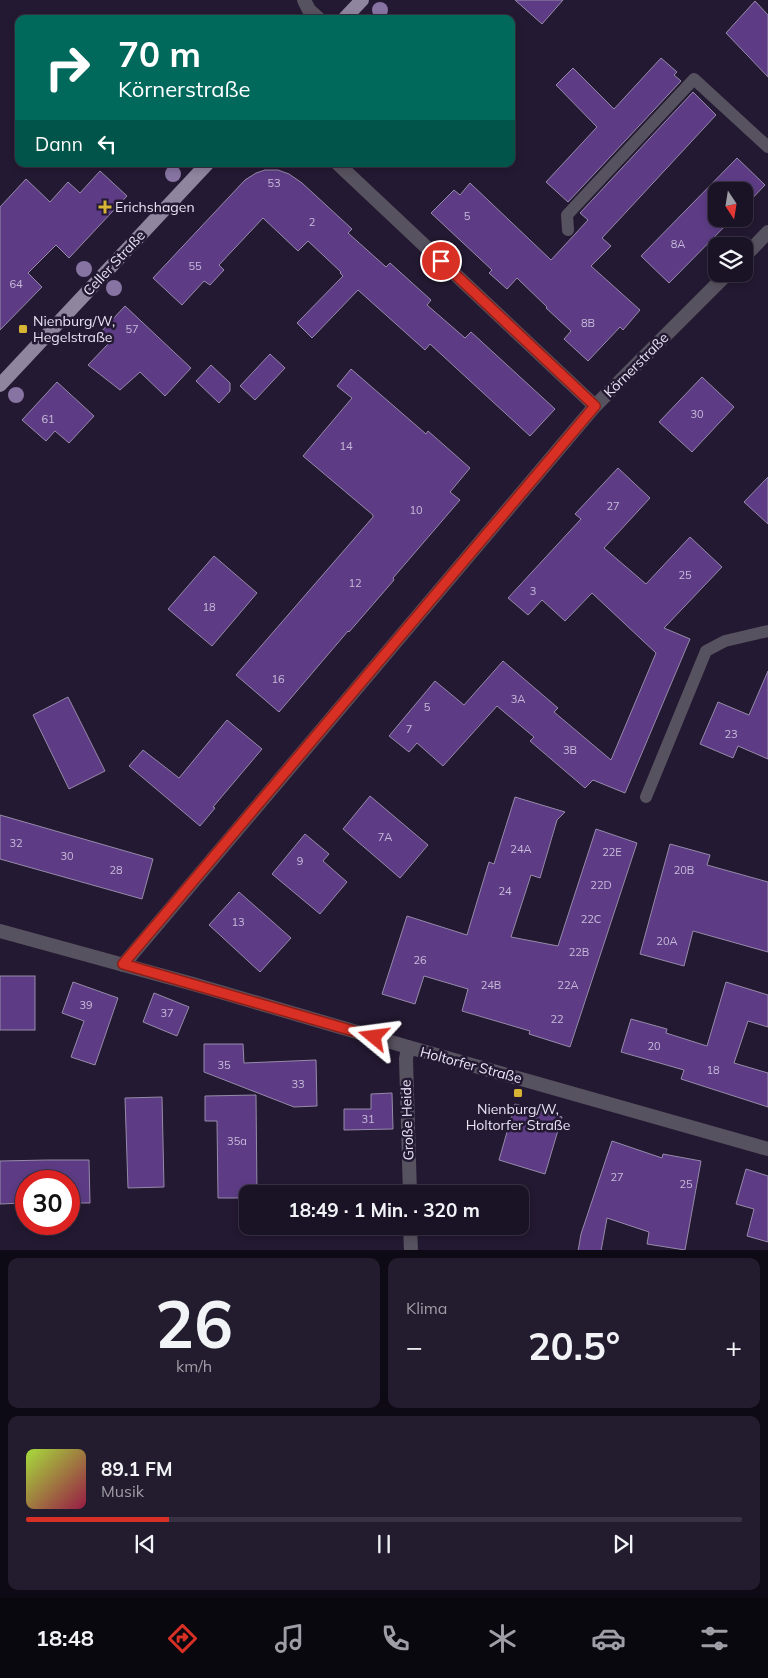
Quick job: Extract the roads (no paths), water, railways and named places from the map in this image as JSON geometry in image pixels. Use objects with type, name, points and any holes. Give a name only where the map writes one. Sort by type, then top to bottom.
[{"type":"main road","points":[[348,15],[362,0]]},
{"type":"main road","name":"Celler Straße","points":[[0,385],[204,167]]},
{"type":"street","points":[[304,0],[309,10],[315,15]]},
{"type":"street","points":[[341,167],[595,406]]},
{"type":"street","points":[[753,248],[768,232]]},
{"type":"street","name":"Körnerstraße","points":[[123,964],[595,406],[719,282]]},
{"type":"street","name":"Holtorfer Straße","points":[[0,931],[123,964],[768,1149]]},
{"type":"street","name":"Große Heide","points":[[408,1047],[406,1059],[410,1185]]},
{"type":"street","points":[[410,1235],[411,1250]]},
{"type":"lane","points":[[568,230],[567,215],[694,79],[768,147]]},
{"type":"lane","points":[[646,797],[706,652],[725,641],[768,631]]},
{"type":"place","name":"Erichshagen","points":[[105,207]]},
{"type":"place","name":"Nienburg/W, Hegelstraße","points":[[23,329]]},
{"type":"place","name":"Nienburg/W, Holtorfer Straße","points":[[518,1093]]}]
